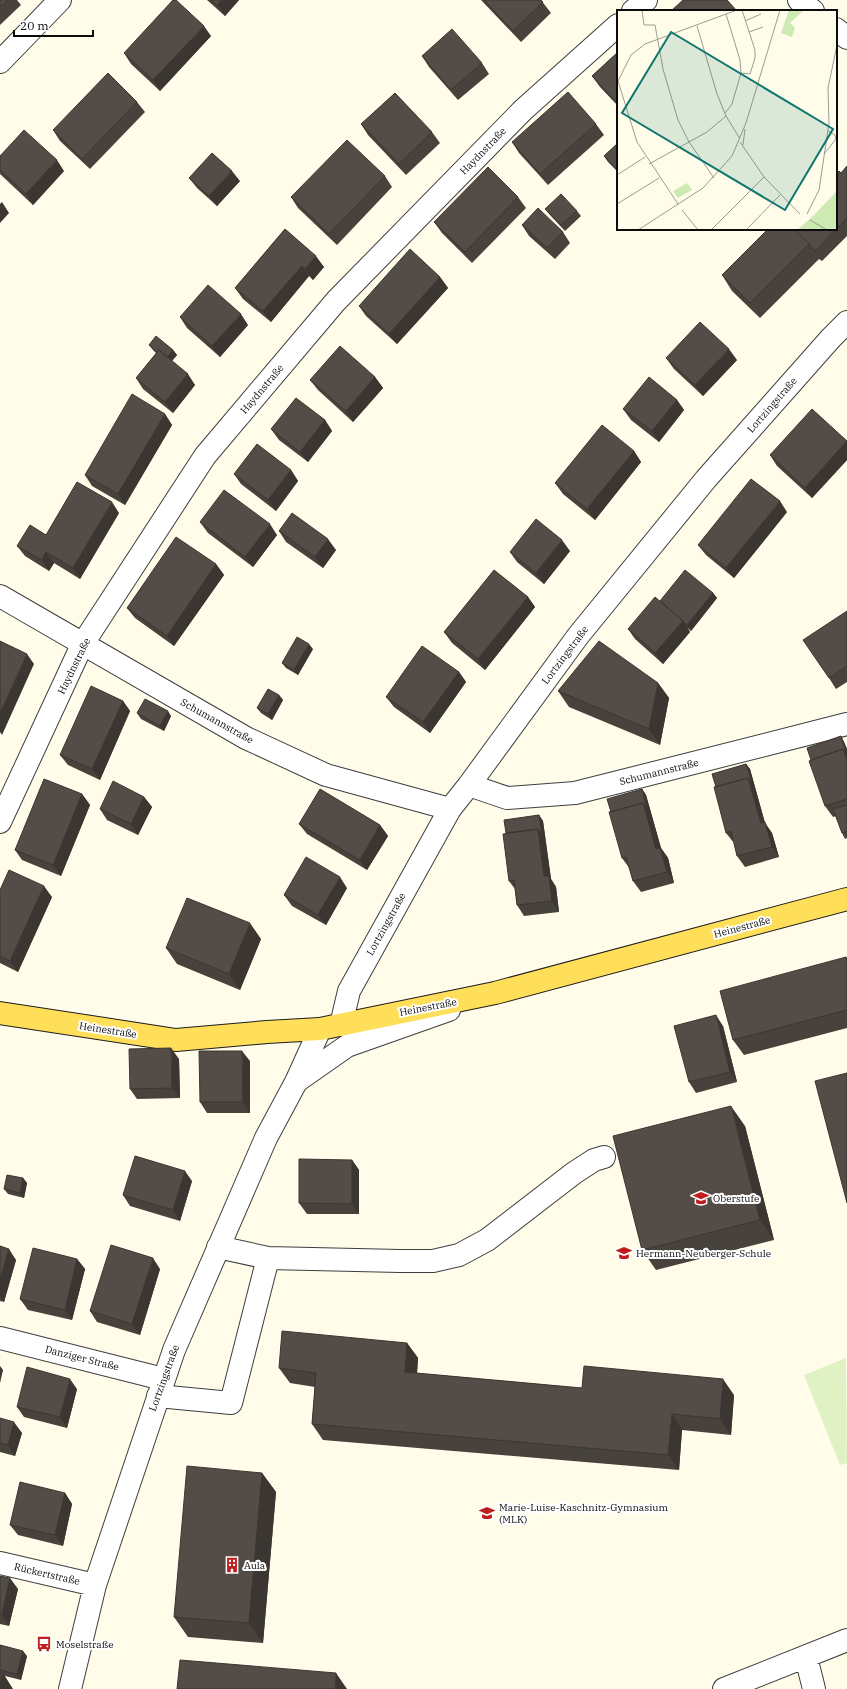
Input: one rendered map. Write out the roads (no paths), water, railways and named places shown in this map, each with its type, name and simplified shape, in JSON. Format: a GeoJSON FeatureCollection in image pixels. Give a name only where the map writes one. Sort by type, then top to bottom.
{"type":"FeatureCollection","features":[{"type":"Feature","properties":{"kind":"main road","name":"Heinestraße"},"geometry":{"type":"LineString","coordinates":[[0,1013],[176,1040],[320,1029],[495,994],[847,899]]}},
{"type":"Feature","properties":{"kind":"street"},"geometry":{"type":"LineString","coordinates":[[0,62],[60,0]]}},
{"type":"Feature","properties":{"kind":"street"},"geometry":{"type":"LineString","coordinates":[[634,10],[646,0]]}},
{"type":"Feature","properties":{"kind":"street"},"geometry":{"type":"LineString","coordinates":[[799,0],[812,10]]}},
{"type":"Feature","properties":{"kind":"street","name":"Haydnstraße"},"geometry":{"type":"LineString","coordinates":[[0,822],[82,645],[205,456],[336,301],[523,110],[617,26]]}},
{"type":"Feature","properties":{"kind":"street"},"geometry":{"type":"LineString","coordinates":[[837,30],[847,38]]}},
{"type":"Feature","properties":{"kind":"street","name":"Lortzingstraße"},"geometry":{"type":"LineString","coordinates":[[340,1025],[348,991],[450,809],[578,636],[696,491],[830,338],[847,322]]}},
{"type":"Feature","properties":{"kind":"street","name":"Schumannstraße"},"geometry":{"type":"LineString","coordinates":[[0,596],[82,645],[246,738],[326,775],[450,809]]}},
{"type":"Feature","properties":{"kind":"street","name":"Schumannstraße"},"geometry":{"type":"LineString","coordinates":[[469,785],[507,798],[575,793],[847,724]]}},
{"type":"Feature","properties":{"kind":"street","name":"Lortzingstraße"},"geometry":{"type":"LineString","coordinates":[[296,1082],[347,1046],[495,994]]}},
{"type":"Feature","properties":{"kind":"street","name":"Lortzingstraße"},"geometry":{"type":"LineString","coordinates":[[70,1689],[95,1585],[174,1350],[266,1138],[296,1082],[320,1029]]}},
{"type":"Feature","properties":{"kind":"street"},"geometry":{"type":"LineString","coordinates":[[218,1247],[268,1258],[419,1262],[448,1258],[474,1248],[487,1240],[574,1173],[594,1160],[604,1157]]}},
{"type":"Feature","properties":{"kind":"street","name":"Danziger Straße"},"geometry":{"type":"LineString","coordinates":[[0,1338],[161,1387],[231,1403],[268,1258]]}},
{"type":"Feature","properties":{"kind":"street","name":"Rückertstraße"},"geometry":{"type":"LineString","coordinates":[[0,1563],[95,1585]]}},
{"type":"Feature","properties":{"kind":"street"},"geometry":{"type":"LineString","coordinates":[[724,1689],[847,1640]]}},
{"type":"Feature","properties":{"kind":"street"},"geometry":{"type":"LineString","coordinates":[[806,1657],[814,1689]]}},
{"type":"Feature","properties":{"kind":"place","name":"Oberstufe"},"geometry":{"type":"Point","coordinates":[701,1198]}},
{"type":"Feature","properties":{"kind":"place","name":"Hermann-Neuberger-Schule"},"geometry":{"type":"Point","coordinates":[624,1253]}},
{"type":"Feature","properties":{"kind":"place","name":"Marie-Luise-Kaschnitz-Gymnasium (MLK)"},"geometry":{"type":"Point","coordinates":[487,1513]}},
{"type":"Feature","properties":{"kind":"place","name":"Aula"},"geometry":{"type":"Point","coordinates":[232,1565]}},
{"type":"Feature","properties":{"kind":"place","name":"Moselstraße"},"geometry":{"type":"Point","coordinates":[44,1644]}}]}
